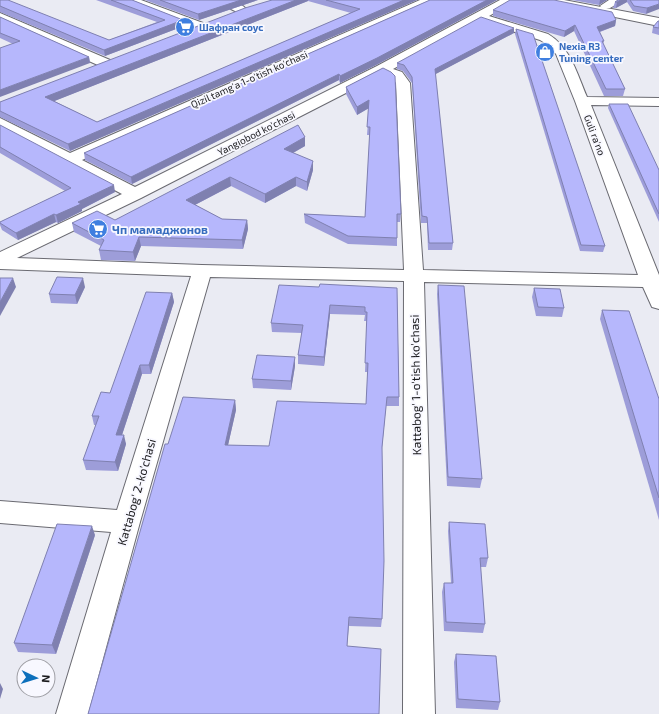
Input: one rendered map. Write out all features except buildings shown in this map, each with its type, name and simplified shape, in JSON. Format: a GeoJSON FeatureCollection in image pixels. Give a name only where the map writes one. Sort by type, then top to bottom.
{"type":"FeatureCollection","features":[{"type":"Feature","properties":{"kind":"street"},"geometry":{"type":"LineString","coordinates":[[131,0],[199,26]]}},
{"type":"Feature","properties":{"kind":"street"},"geometry":{"type":"LineString","coordinates":[[221,0],[241,10]]}},
{"type":"Feature","properties":{"kind":"street","name":"Qizil tamg'a 1-o'tish ko'chasi"},"geometry":{"type":"LineString","coordinates":[[68,160],[430,0]]}},
{"type":"Feature","properties":{"kind":"street","name":"Yangiobod ko'chasi"},"geometry":{"type":"LineString","coordinates":[[0,259],[135,194],[382,69],[509,0]]}},
{"type":"Feature","properties":{"kind":"street"},"geometry":{"type":"LineString","coordinates":[[546,0],[659,22]]}},
{"type":"Feature","properties":{"kind":"street"},"geometry":{"type":"LineString","coordinates":[[574,0],[659,16]]}},
{"type":"Feature","properties":{"kind":"street"},"geometry":{"type":"LineString","coordinates":[[606,6],[618,0]]}},
{"type":"Feature","properties":{"kind":"street"},"geometry":{"type":"LineString","coordinates":[[227,16],[256,6]]}},
{"type":"Feature","properties":{"kind":"street"},"geometry":{"type":"LineString","coordinates":[[0,17],[105,63]]}},
{"type":"Feature","properties":{"kind":"street","name":"Guli ra'no"},"geometry":{"type":"LineString","coordinates":[[480,17],[532,32],[552,42],[562,53],[655,281],[659,303]]}},
{"type":"Feature","properties":{"kind":"street"},"geometry":{"type":"LineString","coordinates":[[185,32],[213,21]]}},
{"type":"Feature","properties":{"kind":"street"},"geometry":{"type":"LineString","coordinates":[[91,69],[120,58]]}},
{"type":"Feature","properties":{"kind":"street","name":"Kattabog' 1-o'tish ko'chasi"},"geometry":{"type":"LineString","coordinates":[[382,69],[397,75],[403,83],[414,276],[419,714]]}},
{"type":"Feature","properties":{"kind":"street"},"geometry":{"type":"LineString","coordinates":[[582,101],[659,102]]}},
{"type":"Feature","properties":{"kind":"street"},"geometry":{"type":"LineString","coordinates":[[0,123],[135,194]]}},
{"type":"Feature","properties":{"kind":"street"},"geometry":{"type":"LineString","coordinates":[[0,263],[202,271],[655,281]]}},
{"type":"Feature","properties":{"kind":"street","name":"Kattabog' 2-ko'chasi"},"geometry":{"type":"LineString","coordinates":[[72,714],[127,522],[202,271]]}},
{"type":"Feature","properties":{"kind":"street"},"geometry":{"type":"LineString","coordinates":[[0,512],[127,522]]}},
{"type":"Feature","properties":{"kind":"place","name":"Шафран соус"},"geometry":{"type":"Point","coordinates":[185,27]}},
{"type":"Feature","properties":{"kind":"place","name":"Nexia R3 Tuning center"},"geometry":{"type":"Point","coordinates":[545,52]}},
{"type":"Feature","properties":{"kind":"place","name":"Чп мамаджонов"},"geometry":{"type":"Point","coordinates":[98,229]}}]}
